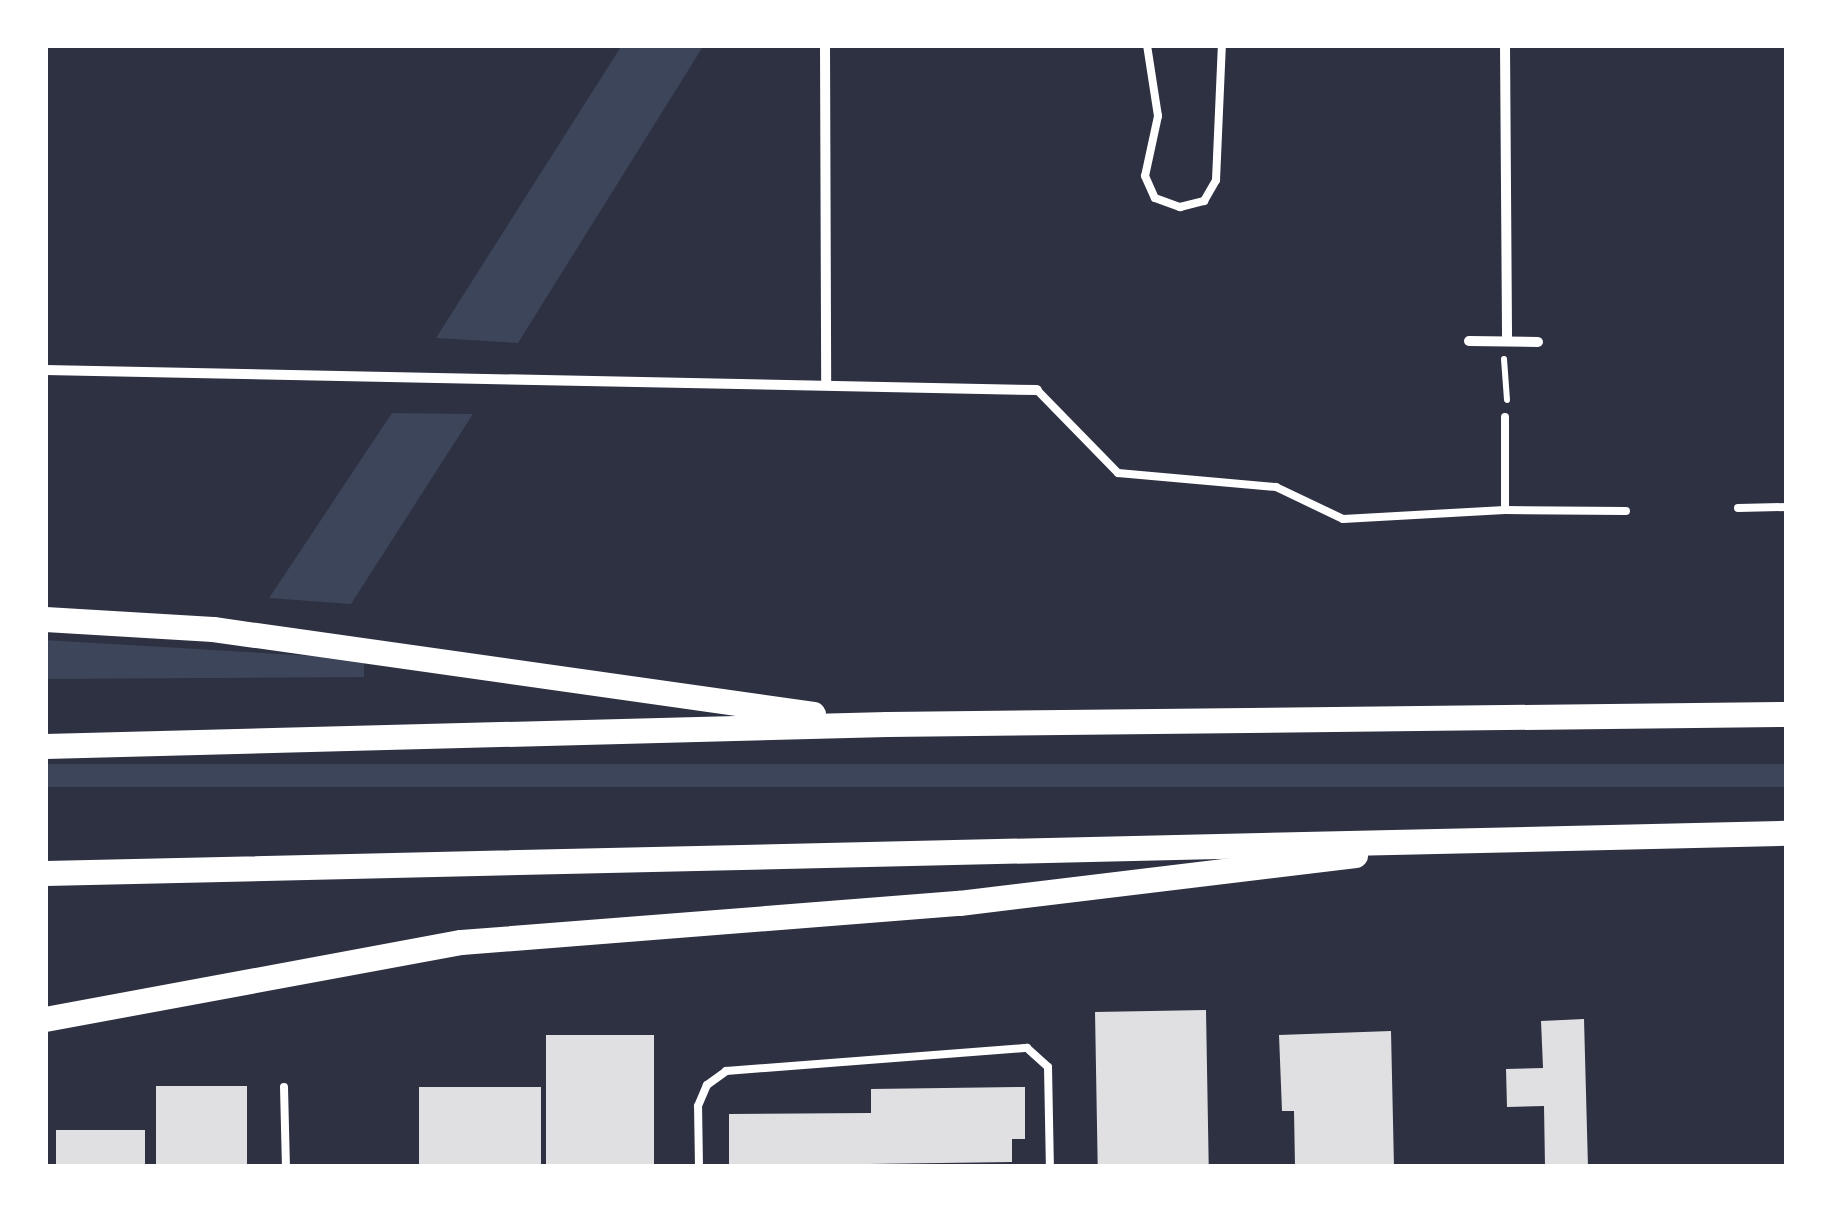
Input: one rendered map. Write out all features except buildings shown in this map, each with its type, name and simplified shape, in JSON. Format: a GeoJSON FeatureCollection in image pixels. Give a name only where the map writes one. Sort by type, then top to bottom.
{"type":"FeatureCollection","features":[{"type":"Feature","properties":{"kind":"highway"},"geometry":{"type":"LineString","coordinates":[[45,618],[213,629],[887,724]]}},
{"type":"Feature","properties":{"kind":"highway"},"geometry":{"type":"LineString","coordinates":[[45,746],[887,724],[1787,714]]}},
{"type":"Feature","properties":{"kind":"highway"},"geometry":{"type":"LineString","coordinates":[[45,873],[1787,832]]}},
{"type":"Feature","properties":{"kind":"highway"},"geometry":{"type":"LineString","coordinates":[[45,1018],[461,942],[959,902],[1484,839]]}},
{"type":"Feature","properties":{"kind":"street"},"geometry":{"type":"LineString","coordinates":[[824,45],[826,384]]}},
{"type":"Feature","properties":{"kind":"street"},"geometry":{"type":"LineString","coordinates":[[1506,45],[1507,338]]}},
{"type":"Feature","properties":{"kind":"street"},"geometry":{"type":"LineString","coordinates":[[1469,341],[1507,338],[1538,342]]}},
{"type":"Feature","properties":{"kind":"street"},"geometry":{"type":"LineString","coordinates":[[45,370],[1037,390]]}},
{"type":"Feature","properties":{"kind":"lane"},"geometry":{"type":"LineString","coordinates":[[1147,45],[1158,116],[1144,176],[1156,198],[1180,207],[1204,201],[1216,180],[1214,103],[1222,45]]}},
{"type":"Feature","properties":{"kind":"lane"},"geometry":{"type":"LineString","coordinates":[[1037,390],[1118,473],[1276,487],[1342,519],[1504,510],[1626,511]]}},
{"type":"Feature","properties":{"kind":"lane"},"geometry":{"type":"LineString","coordinates":[[1504,510],[1505,417]]}},
{"type":"Feature","properties":{"kind":"lane"},"geometry":{"type":"LineString","coordinates":[[1738,508],[1787,507]]}},
{"type":"Feature","properties":{"kind":"lane"},"geometry":{"type":"LineString","coordinates":[[699,1167],[698,1106],[707,1084],[726,1070],[1027,1048],[1048,1067],[1050,1167]]}},
{"type":"Feature","properties":{"kind":"lane"},"geometry":{"type":"LineString","coordinates":[[284,1086],[286,1167]]}},
{"type":"Feature","properties":{"kind":"path"},"geometry":{"type":"LineString","coordinates":[[1505,417],[1507,338]]}},
{"type":"Feature","properties":{"kind":"shaded area"},"geometry":{"type":"Polygon","coordinates":[[[622,45],[704,45],[518,343],[436,338],[622,45]]]}},
{"type":"Feature","properties":{"kind":"shaded area"},"geometry":{"type":"Polygon","coordinates":[[[392,413],[473,414],[351,604],[269,598],[392,413]]]}},
{"type":"Feature","properties":{"kind":"shaded area"},"geometry":{"type":"Polygon","coordinates":[[[45,640],[364,659],[364,677],[45,679],[45,640]]]}},
{"type":"Feature","properties":{"kind":"shaded area"},"geometry":{"type":"Polygon","coordinates":[[[45,764],[1787,764],[1787,787],[45,787],[45,764]]]}}]}
